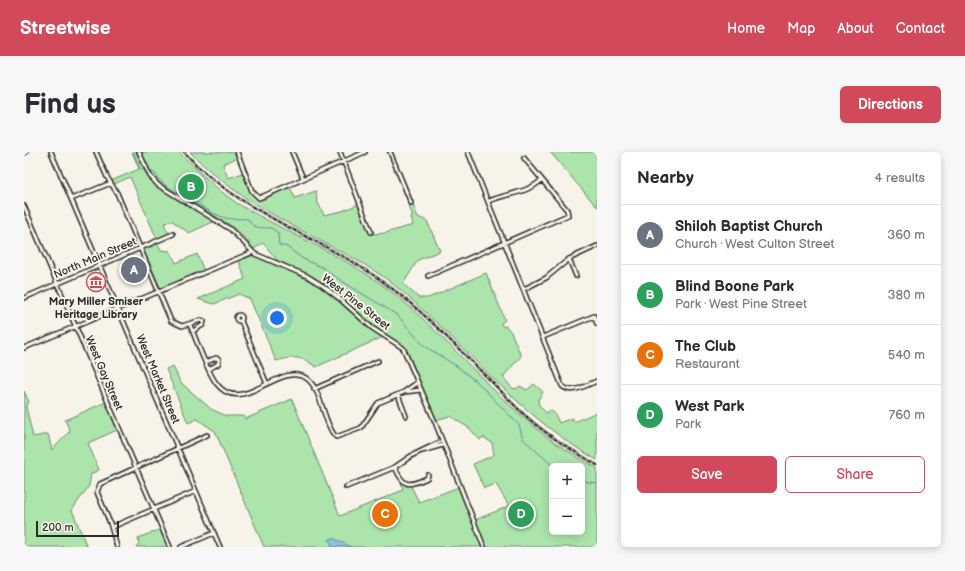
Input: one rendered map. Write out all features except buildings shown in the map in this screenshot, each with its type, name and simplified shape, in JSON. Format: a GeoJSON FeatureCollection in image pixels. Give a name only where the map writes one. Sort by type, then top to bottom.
{"type":"FeatureCollection","features":[{"type":"Feature","properties":{"kind":"street","name":"West Market Street"},"geometry":{"type":"LineString","coordinates":[[51,152],[220,547]]}},
{"type":"Feature","properties":{"kind":"street"},"geometry":{"type":"LineString","coordinates":[[96,152],[141,249],[171,321],[177,326],[190,324],[201,320],[204,321],[203,326],[193,331]]}},
{"type":"Feature","properties":{"kind":"street","name":"West Pine Street"},"geometry":{"type":"LineString","coordinates":[[139,152],[154,182],[230,228],[242,238],[253,252],[307,276],[323,286],[372,328],[403,348],[484,547]]}},
{"type":"Feature","properties":{"kind":"street"},"geometry":{"type":"LineString","coordinates":[[236,152],[254,195],[259,198],[365,152]]}},
{"type":"Feature","properties":{"kind":"street"},"geometry":{"type":"LineString","coordinates":[[292,152],[303,178]]}},
{"type":"Feature","properties":{"kind":"street"},"geometry":{"type":"LineString","coordinates":[[340,152],[372,232]]}},
{"type":"Feature","properties":{"kind":"street"},"geometry":{"type":"LineString","coordinates":[[390,152],[411,203]]}},
{"type":"Feature","properties":{"kind":"street"},"geometry":{"type":"LineString","coordinates":[[468,152],[564,387],[575,390],[597,381]]}},
{"type":"Feature","properties":{"kind":"street"},"geometry":{"type":"LineString","coordinates":[[428,276],[568,215],[569,213],[524,158]]}},
{"type":"Feature","properties":{"kind":"street"},"geometry":{"type":"LineString","coordinates":[[489,201],[509,194],[526,191],[542,180]]}},
{"type":"Feature","properties":{"kind":"street"},"geometry":{"type":"LineString","coordinates":[[71,199],[110,182]]}},
{"type":"Feature","properties":{"kind":"street","name":"West Gay Street"},"geometry":{"type":"LineString","coordinates":[[24,206],[170,547]]}},
{"type":"Feature","properties":{"kind":"street","name":"North Main Street"},"geometry":{"type":"LineString","coordinates":[[24,298],[173,234]]}},
{"type":"Feature","properties":{"kind":"street"},"geometry":{"type":"LineString","coordinates":[[524,290],[546,278],[569,259],[597,246]]}},
{"type":"Feature","properties":{"kind":"street"},"geometry":{"type":"LineString","coordinates":[[24,348],[253,252]]}},
{"type":"Feature","properties":{"kind":"street"},"geometry":{"type":"LineString","coordinates":[[569,259],[576,276]]}},
{"type":"Feature","properties":{"kind":"street"},"geometry":{"type":"LineString","coordinates":[[543,337],[594,316],[597,324]]}},
{"type":"Feature","properties":{"kind":"street"},"geometry":{"type":"LineString","coordinates":[[241,321],[267,384]]}},
{"type":"Feature","properties":{"kind":"street"},"geometry":{"type":"LineString","coordinates":[[190,324],[217,384],[227,392],[245,394],[286,376],[297,375],[306,378],[314,389],[334,435],[338,437],[361,428],[378,403],[404,392],[418,382]]}},
{"type":"Feature","properties":{"kind":"street"},"geometry":{"type":"LineString","coordinates":[[206,362],[216,358],[219,359],[218,364],[209,369]]}},
{"type":"Feature","properties":{"kind":"street"},"geometry":{"type":"LineString","coordinates":[[314,389],[378,361]]}},
{"type":"Feature","properties":{"kind":"street"},"geometry":{"type":"LineString","coordinates":[[404,392],[421,390]]}},
{"type":"Feature","properties":{"kind":"street"},"geometry":{"type":"LineString","coordinates":[[398,395],[406,416]]}},
{"type":"Feature","properties":{"kind":"street"},"geometry":{"type":"LineString","coordinates":[[117,547],[112,527],[97,492],[100,484],[208,435]]}},
{"type":"Feature","properties":{"kind":"street"},"geometry":{"type":"LineString","coordinates":[[346,487],[395,467],[411,456],[442,441]]}},
{"type":"Feature","properties":{"kind":"street"},"geometry":{"type":"LineString","coordinates":[[422,451],[443,445]]}},
{"type":"Feature","properties":{"kind":"street"},"geometry":{"type":"LineString","coordinates":[[395,467],[400,477],[406,484],[416,483],[426,478],[428,475]]}},
{"type":"Feature","properties":{"kind":"street"},"geometry":{"type":"LineString","coordinates":[[112,527],[196,491]]}},
{"type":"Feature","properties":{"kind":"street"},"geometry":{"type":"LineString","coordinates":[[181,547],[214,533]]}},
{"type":"Feature","properties":{"kind":"green space"},"geometry":{"type":"Polygon","coordinates":[[[132,152],[137,152],[153,182],[215,221],[189,233],[171,220],[164,224],[169,234],[157,239],[130,177],[114,184],[111,181],[139,169],[132,152]]]}},
{"type":"Feature","properties":{"kind":"green space"},"geometry":{"type":"Polygon","coordinates":[[[141,152],[179,152],[210,182],[245,208],[339,257],[375,279],[392,292],[429,325],[518,413],[551,440],[597,468],[597,547],[486,547],[475,520],[509,506],[496,484],[484,488],[473,464],[494,455],[492,443],[483,437],[480,440],[469,428],[450,416],[436,420],[406,348],[375,327],[324,284],[313,277],[278,261],[263,243],[254,249],[246,239],[230,225],[160,184],[153,177],[141,152]]]}},
{"type":"Feature","properties":{"kind":"green space"},"geometry":{"type":"Polygon","coordinates":[[[190,152],[235,152],[237,158],[223,164],[228,178],[243,173],[250,191],[258,199],[262,200],[290,187],[295,198],[316,191],[317,201],[324,215],[342,211],[359,204],[372,234],[385,233],[413,225],[411,217],[413,216],[409,207],[413,205],[418,217],[427,221],[440,251],[418,260],[403,284],[419,298],[428,298],[486,273],[505,320],[501,323],[503,327],[506,326],[511,332],[521,356],[503,377],[512,388],[516,389],[520,386],[527,390],[534,384],[543,392],[538,400],[539,405],[546,413],[550,410],[555,414],[559,423],[572,418],[574,422],[597,412],[597,460],[567,441],[539,420],[489,375],[416,303],[389,281],[364,264],[283,221],[235,191],[190,152]]]}},
{"type":"Feature","properties":{"kind":"green space"},"geometry":{"type":"Polygon","coordinates":[[[550,152],[597,152],[597,207],[550,152]]]}},
{"type":"Feature","properties":{"kind":"green space"},"geometry":{"type":"Polygon","coordinates":[[[158,244],[161,250],[170,251],[176,263],[197,254],[204,271],[161,289],[144,252],[145,249],[158,244]]]}},
{"type":"Feature","properties":{"kind":"green space"},"geometry":{"type":"Polygon","coordinates":[[[254,255],[318,285],[366,325],[383,337],[316,367],[298,358],[288,358],[276,361],[250,299],[239,294],[214,304],[198,299],[245,279],[239,261],[254,255]]]}},
{"type":"Feature","properties":{"kind":"green space"},"geometry":{"type":"Polygon","coordinates":[[[173,366],[180,382],[211,409],[226,416],[243,416],[245,419],[292,399],[340,516],[403,490],[401,482],[411,486],[419,502],[459,487],[482,547],[264,547],[215,431],[197,419],[188,423],[166,369],[173,366]]]}},
{"type":"Feature","properties":{"kind":"green space"},"geometry":{"type":"Polygon","coordinates":[[[24,391],[29,402],[26,407],[33,437],[48,434],[52,450],[70,431],[65,420],[106,402],[117,430],[88,443],[99,470],[91,474],[89,486],[72,510],[87,547],[24,547],[24,391]]]}},
{"type":"Feature","properties":{"kind":"green space"},"geometry":{"type":"Polygon","coordinates":[[[161,529],[168,547],[136,547],[139,543],[138,538],[161,529]]]}},
{"type":"Feature","properties":{"kind":"water"},"geometry":{"type":"Polygon","coordinates":[[[333,538],[351,547],[333,547],[329,540],[333,538]]]}},
{"type":"Feature","properties":{"kind":"waterway"},"geometry":{"type":"LineString","coordinates":[[133,152],[141,170],[144,170]]}},
{"type":"Feature","properties":{"kind":"waterway"},"geometry":{"type":"LineString","coordinates":[[151,172],[155,173],[158,178],[170,188],[207,210],[229,219],[248,219],[250,223],[260,228],[271,228],[278,233],[279,245],[287,247],[303,259],[324,268],[332,275],[397,315],[423,345],[458,367],[479,384],[519,425],[523,439],[550,463]]}},
{"type":"Feature","properties":{"kind":"waterway"},"geometry":{"type":"LineString","coordinates":[[585,481],[597,483]]}},
{"type":"Feature","properties":{"kind":"railway"},"geometry":{"type":"LineString","coordinates":[[184,152],[206,174],[230,192],[281,223],[361,267],[386,284],[414,306],[441,331],[518,409],[535,424],[560,442],[597,465]]}},
{"type":"Feature","properties":{"kind":"place","name":"Blind Boone Park"},"geometry":{"type":"Point","coordinates":[191,187]}},
{"type":"Feature","properties":{"kind":"place","name":"Shiloh Baptist Church"},"geometry":{"type":"Point","coordinates":[134,270]}},
{"type":"Feature","properties":{"kind":"place","name":"Mary Miller Smiser Heritage Library"},"geometry":{"type":"Point","coordinates":[96,282]}},
{"type":"Feature","properties":{"kind":"place","name":"The Club"},"geometry":{"type":"Point","coordinates":[385,514]}},
{"type":"Feature","properties":{"kind":"place","name":"West Park"},"geometry":{"type":"Point","coordinates":[521,514]}}]}
